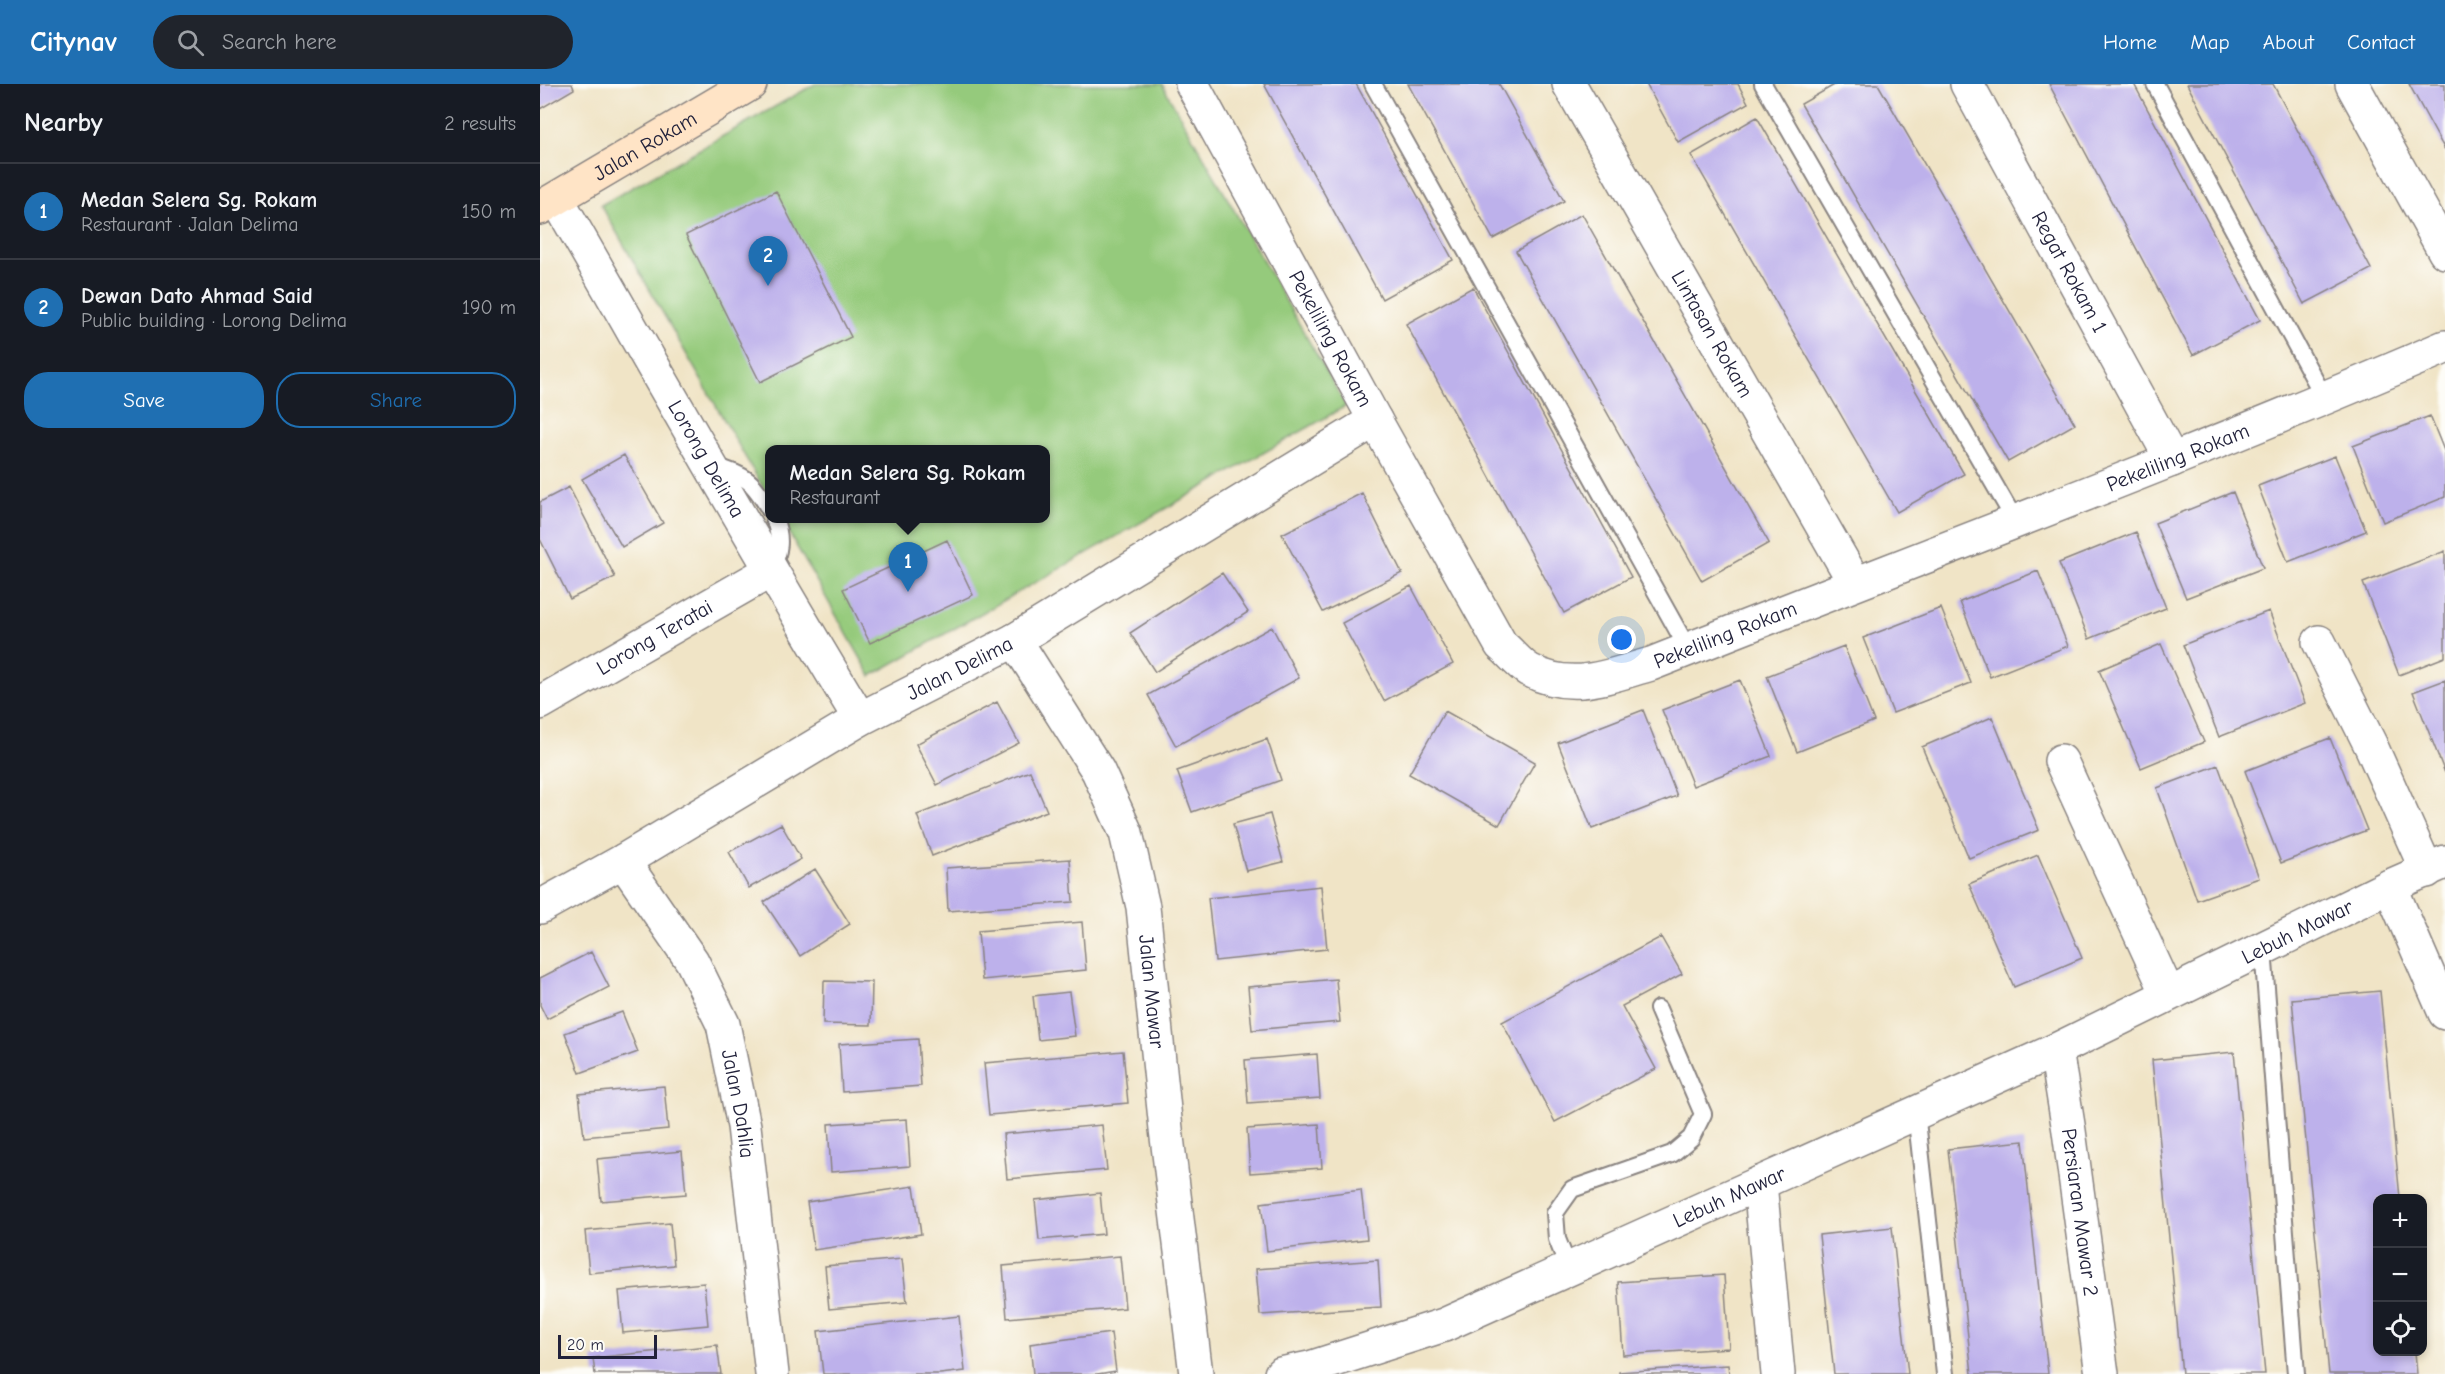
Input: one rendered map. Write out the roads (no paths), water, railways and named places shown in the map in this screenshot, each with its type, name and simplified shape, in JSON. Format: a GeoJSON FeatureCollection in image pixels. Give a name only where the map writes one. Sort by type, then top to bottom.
{"type":"FeatureCollection","features":[{"type":"Feature","properties":{"kind":"main road","name":"Jalan Rokam"},"geometry":{"type":"LineString","coordinates":[[548,204],[750,84]]}},
{"type":"Feature","properties":{"kind":"street","name":"Pekeliling Rokam"},"geometry":{"type":"LineString","coordinates":[[1192,84],[1375,420],[1501,645],[1528,669],[1563,683],[1598,679],[1651,664],[1688,650],[2325,399],[2445,347]]}},
{"type":"Feature","properties":{"kind":"street","name":"Lintasan Rokam"},"geometry":{"type":"LineString","coordinates":[[1569,84],[1855,583]]}},
{"type":"Feature","properties":{"kind":"street","name":"Regat Rokam 1"},"geometry":{"type":"LineString","coordinates":[[1967,84],[2172,460]]}},
{"type":"Feature","properties":{"kind":"street"},"geometry":{"type":"LineString","coordinates":[[2352,84],[2445,252]]}},
{"type":"Feature","properties":{"kind":"street","name":"Lorong Delima"},"geometry":{"type":"LineString","coordinates":[[548,204],[712,466],[770,571],[860,718]]}},
{"type":"Feature","properties":{"kind":"street","name":"Jalan Delima"},"geometry":{"type":"LineString","coordinates":[[540,907],[623,861],[860,718],[1015,640],[1375,420]]}},
{"type":"Feature","properties":{"kind":"street","name":"Lorong Teratai"},"geometry":{"type":"LineString","coordinates":[[540,703],[770,571]]}},
{"type":"Feature","properties":{"kind":"street","name":"Jalan Mawar"},"geometry":{"type":"LineString","coordinates":[[1015,640],[1098,771],[1126,833],[1143,907],[1166,1129],[1196,1374]]}},
{"type":"Feature","properties":{"kind":"street","name":"Lebuh Mawar"},"geometry":{"type":"LineString","coordinates":[[1281,1374],[1310,1368],[1443,1325],[2056,1050],[2390,886],[2436,867],[2371,746],[2319,642]]}},
{"type":"Feature","properties":{"kind":"street"},"geometry":{"type":"LineString","coordinates":[[2061,761],[2168,994]]}},
{"type":"Feature","properties":{"kind":"street","name":"Jalan Dahlia"},"geometry":{"type":"LineString","coordinates":[[623,861],[692,961],[723,1024],[744,1126],[772,1374]]}},
{"type":"Feature","properties":{"kind":"street"},"geometry":{"type":"LineString","coordinates":[[2390,886],[2445,1013]]}},
{"type":"Feature","properties":{"kind":"street","name":"Persiaran Mawar 2"},"geometry":{"type":"LineString","coordinates":[[2056,1050],[2102,1374]]}},
{"type":"Feature","properties":{"kind":"street"},"geometry":{"type":"LineString","coordinates":[[1760,1183],[1778,1374]]}},
{"type":"Feature","properties":{"kind":"lane"},"geometry":{"type":"LineString","coordinates":[[1373,84],[1688,650]]}},
{"type":"Feature","properties":{"kind":"lane"},"geometry":{"type":"LineString","coordinates":[[1763,84],[2016,522]]}},
{"type":"Feature","properties":{"kind":"lane"},"geometry":{"type":"LineString","coordinates":[[2155,84],[2325,399]]}},
{"type":"Feature","properties":{"kind":"lane"},"geometry":{"type":"LineString","coordinates":[[712,466],[736,473],[756,486],[765,501]]}},
{"type":"Feature","properties":{"kind":"lane"},"geometry":{"type":"LineString","coordinates":[[770,571],[778,556],[780,532],[776,523]]}},
{"type":"Feature","properties":{"kind":"lane"},"geometry":{"type":"LineString","coordinates":[[2263,949],[2296,1374]]}},
{"type":"Feature","properties":{"kind":"lane"},"geometry":{"type":"LineString","coordinates":[[1569,1269],[1557,1239],[1555,1213],[1572,1189],[1672,1154],[1691,1138],[1703,1114],[1658,1009]]}},
{"type":"Feature","properties":{"kind":"lane"},"geometry":{"type":"LineString","coordinates":[[1916,1112],[1945,1374]]}},
{"type":"Feature","properties":{"kind":"place","name":"Dewan Dato Ahmad Said"},"geometry":{"type":"Point","coordinates":[768,286]}},
{"type":"Feature","properties":{"kind":"place","name":"Medan Selera Sg. Rokam"},"geometry":{"type":"Point","coordinates":[908,592]}}]}
